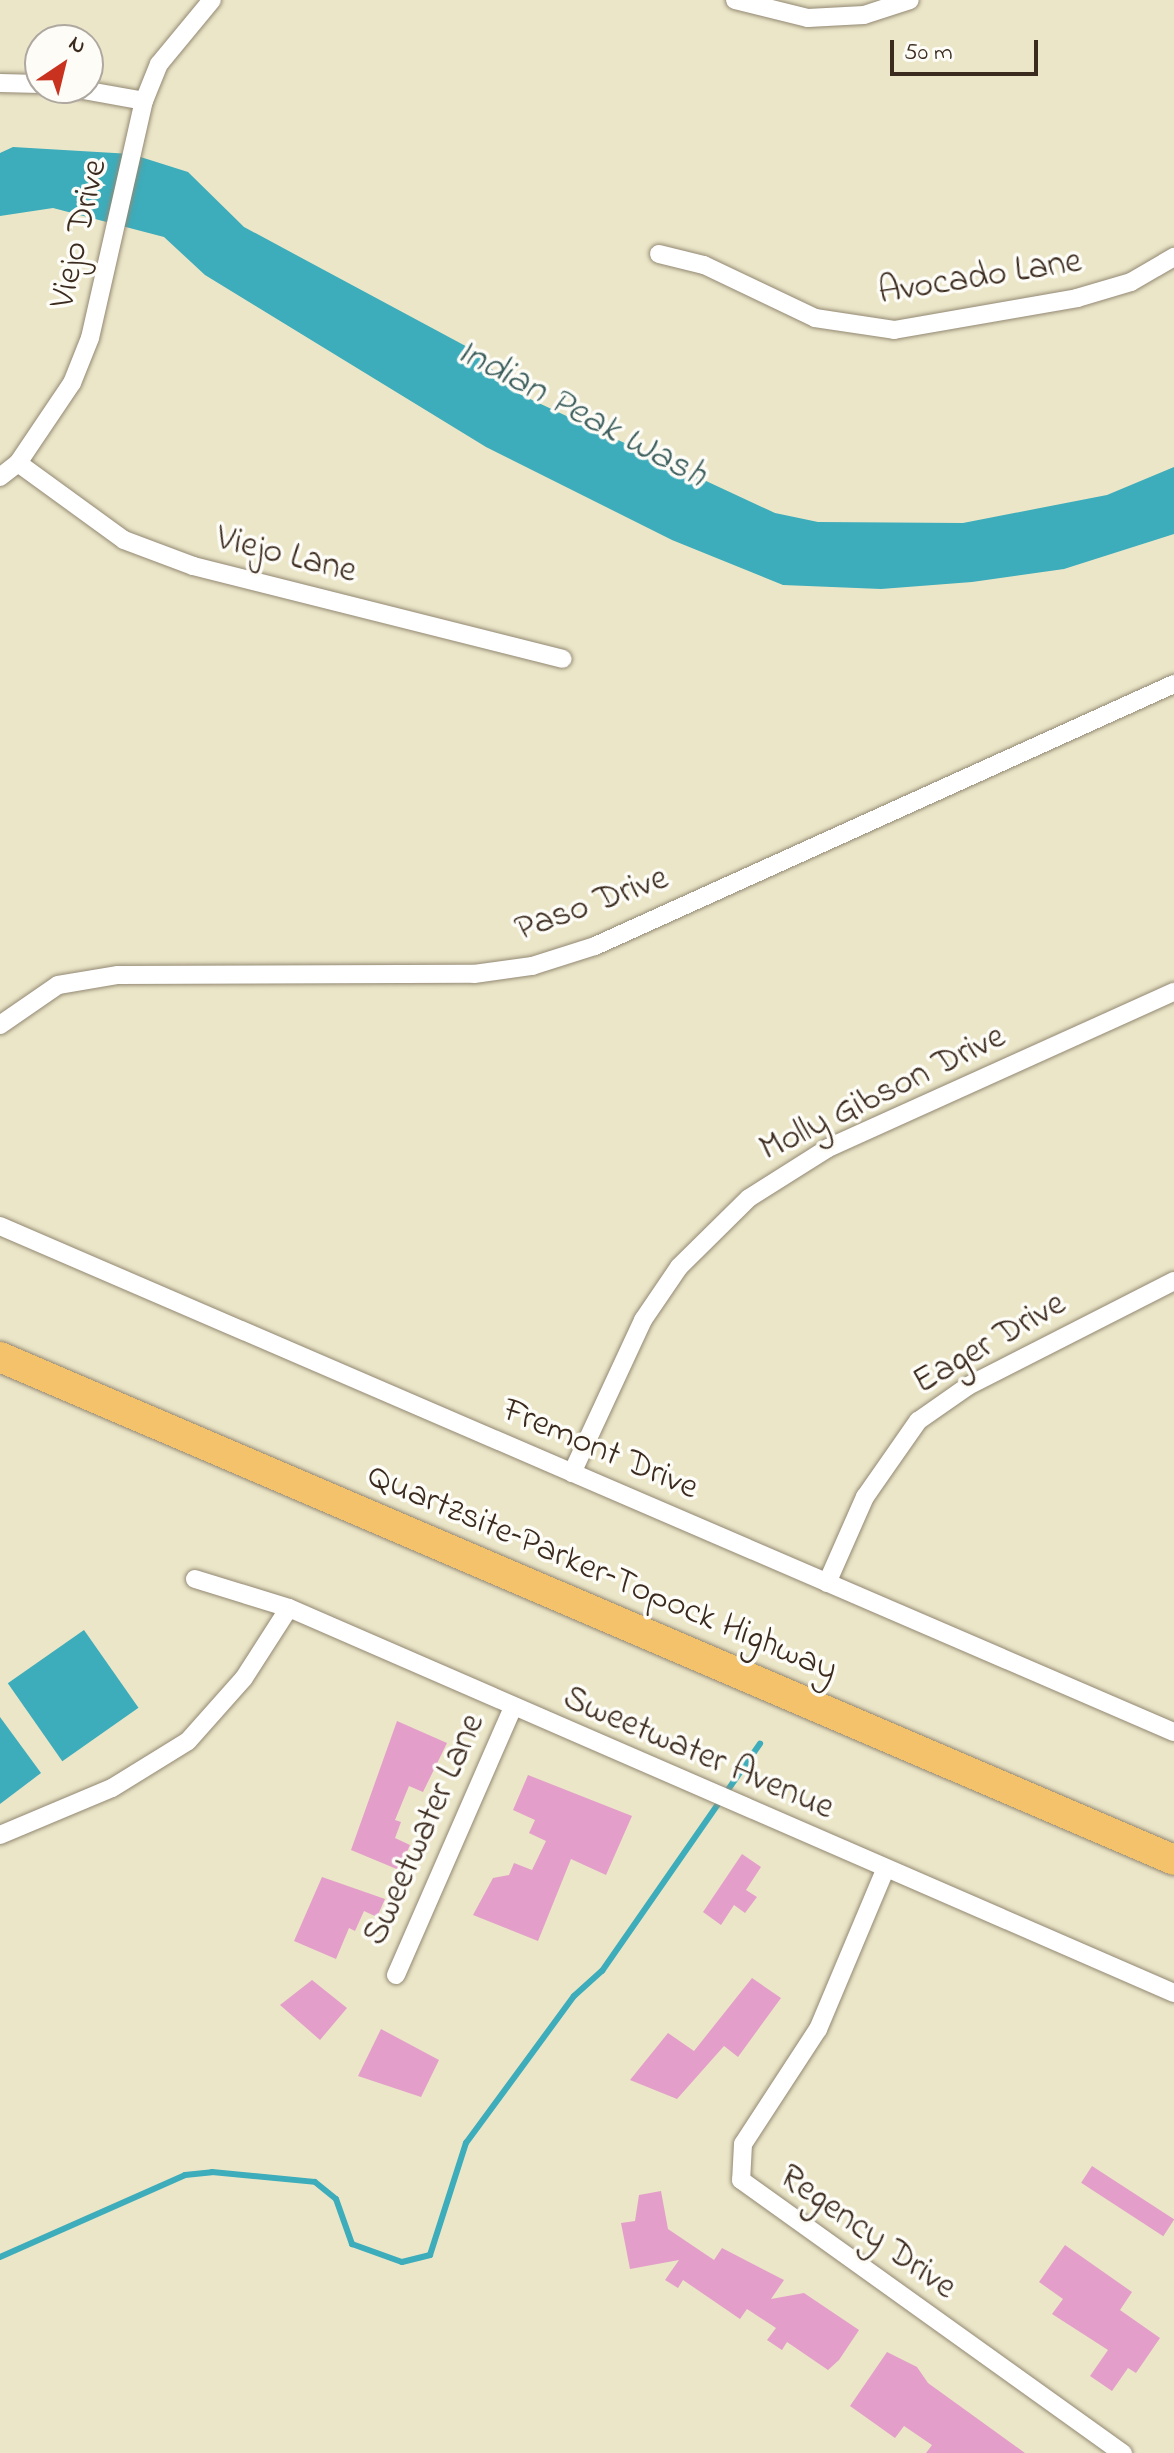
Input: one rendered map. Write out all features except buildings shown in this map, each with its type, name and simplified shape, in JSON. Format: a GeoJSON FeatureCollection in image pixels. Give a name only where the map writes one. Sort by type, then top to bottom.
{"type":"FeatureCollection","features":[{"type":"Feature","properties":{"kind":"highway","name":"Quartzsite–Parker–Topock Highway"},"geometry":{"type":"LineString","coordinates":[[0,1357],[1174,1860]]}},
{"type":"Feature","properties":{"kind":"street","name":"Viejo Drive"},"geometry":{"type":"LineString","coordinates":[[0,477],[18,463],[72,383],[90,338],[144,101],[159,64],[212,0]]}},
{"type":"Feature","properties":{"kind":"street"},"geometry":{"type":"LineString","coordinates":[[735,0],[808,18],[864,15],[910,0]]}},
{"type":"Feature","properties":{"kind":"street"},"geometry":{"type":"LineString","coordinates":[[0,83],[24,84]]}},
{"type":"Feature","properties":{"kind":"street"},"geometry":{"type":"LineString","coordinates":[[104,94],[144,101]]}},
{"type":"Feature","properties":{"kind":"street","name":"Avocado Lane"},"geometry":{"type":"LineString","coordinates":[[659,254],[704,265],[815,318],[894,330],[1077,298],[1131,282],[1174,257]]}},
{"type":"Feature","properties":{"kind":"street","name":"Viejo Lane"},"geometry":{"type":"LineString","coordinates":[[18,463],[124,540],[193,566],[562,659]]}},
{"type":"Feature","properties":{"kind":"street","name":"Paso Drive"},"geometry":{"type":"LineString","coordinates":[[0,1025],[58,985],[118,975],[474,974],[532,966],[610,940],[1174,684]]}},
{"type":"Feature","properties":{"kind":"street","name":"Molly Gibson Drive"},"geometry":{"type":"LineString","coordinates":[[572,1473],[643,1320],[679,1267],[749,1198],[828,1148],[1174,992]]}},
{"type":"Feature","properties":{"kind":"street","name":"Fremont Drive"},"geometry":{"type":"LineString","coordinates":[[0,1226],[1174,1732]]}},
{"type":"Feature","properties":{"kind":"street","name":"Eager Drive"},"geometry":{"type":"LineString","coordinates":[[827,1583],[865,1497],[918,1421],[968,1386],[1174,1281]]}},
{"type":"Feature","properties":{"kind":"street","name":"Sweetwater Avenue"},"geometry":{"type":"LineString","coordinates":[[195,1579],[289,1608],[512,1709],[1174,1993]]}},
{"type":"Feature","properties":{"kind":"street"},"geometry":{"type":"LineString","coordinates":[[0,1835],[112,1788],[188,1741],[244,1678],[289,1608]]}},
{"type":"Feature","properties":{"kind":"street","name":"Sweetwater Lane"},"geometry":{"type":"LineString","coordinates":[[396,1975],[512,1709]]}},
{"type":"Feature","properties":{"kind":"street","name":"Regency Drive"},"geometry":{"type":"LineString","coordinates":[[885,1870],[818,2029],[743,2144],[741,2180],[1123,2453]]}},
{"type":"Feature","properties":{"kind":"water"},"geometry":{"type":"Polygon","coordinates":[[[13,147],[131,154],[188,172],[244,227],[473,350],[515,392],[775,513],[818,522],[963,523],[1107,495],[1174,467],[1174,534],[1064,569],[972,582],[881,589],[783,585],[672,540],[486,447],[205,275],[164,237],[53,208],[0,216],[0,153],[13,147]]]}},
{"type":"Feature","properties":{"kind":"water"},"geometry":{"type":"Polygon","coordinates":[[[84,1630],[138,1708],[62,1761],[8,1683],[84,1630]]]}},
{"type":"Feature","properties":{"kind":"water"},"geometry":{"type":"Polygon","coordinates":[[[0,1717],[41,1773],[0,1804],[0,1717]]]}},
{"type":"Feature","properties":{"kind":"waterway"},"geometry":{"type":"LineString","coordinates":[[0,2257],[185,2175],[212,2172],[315,2182],[336,2199],[352,2244],[402,2262],[430,2255],[466,2143],[574,1996],[602,1971],[760,1744]]}},
{"type":"Feature","properties":{"kind":"water label","name":"Indian Peak Wash"},"geometry":{"type":"Point","coordinates":[581,415]}}]}
